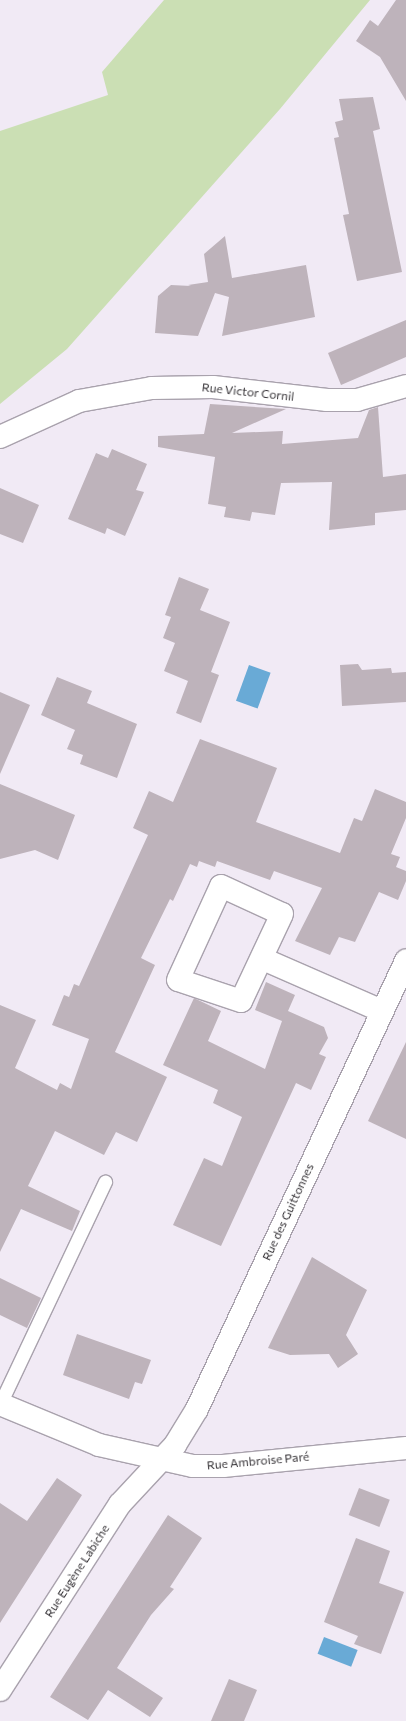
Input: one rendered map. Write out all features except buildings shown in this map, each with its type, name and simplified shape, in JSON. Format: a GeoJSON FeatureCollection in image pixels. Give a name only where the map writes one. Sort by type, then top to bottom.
{"type":"FeatureCollection","features":[{"type":"Feature","properties":{"kind":"street","name":"Rue Victor Cornil"},"geometry":{"type":"LineString","coordinates":[[0,437],[79,401],[152,388],[213,387],[327,400],[357,400],[406,386]]}},
{"type":"Feature","properties":{"kind":"street"},"geometry":{"type":"LineString","coordinates":[[221,886],[282,914],[263,959],[241,1001],[178,980],[221,886]]}},
{"type":"Feature","properties":{"kind":"street"},"geometry":{"type":"LineString","coordinates":[[263,959],[382,1011]]}},
{"type":"Feature","properties":{"kind":"street","name":"Rue des Guittonnes"},"geometry":{"type":"LineString","coordinates":[[162,1459],[175,1445],[197,1409],[406,960]]}},
{"type":"Feature","properties":{"kind":"street","name":"Rue Ambroise Paré"},"geometry":{"type":"LineString","coordinates":[[0,1404],[99,1445],[193,1466],[223,1466],[406,1448]]}},
{"type":"Feature","properties":{"kind":"street","name":"Rue Eugène Labiche"},"geometry":{"type":"LineString","coordinates":[[0,1690],[120,1504],[162,1459]]}},
{"type":"Feature","properties":{"kind":"lane","name":"Rue Ambroise Paré"},"geometry":{"type":"LineString","coordinates":[[0,1404],[105,1182]]}},
{"type":"Feature","properties":{"kind":"green space"},"geometry":{"type":"Polygon","coordinates":[[[164,0],[370,0],[280,109],[67,349],[0,404],[0,131],[108,95],[102,72],[164,0]]]}},
{"type":"Feature","properties":{"kind":"water"},"geometry":{"type":"Polygon","coordinates":[[[249,665],[271,673],[258,709],[236,701],[249,665]]]}},
{"type":"Feature","properties":{"kind":"water"},"geometry":{"type":"Polygon","coordinates":[[[324,1637],[358,1650],[351,1667],[318,1654],[324,1637]]]}}]}
